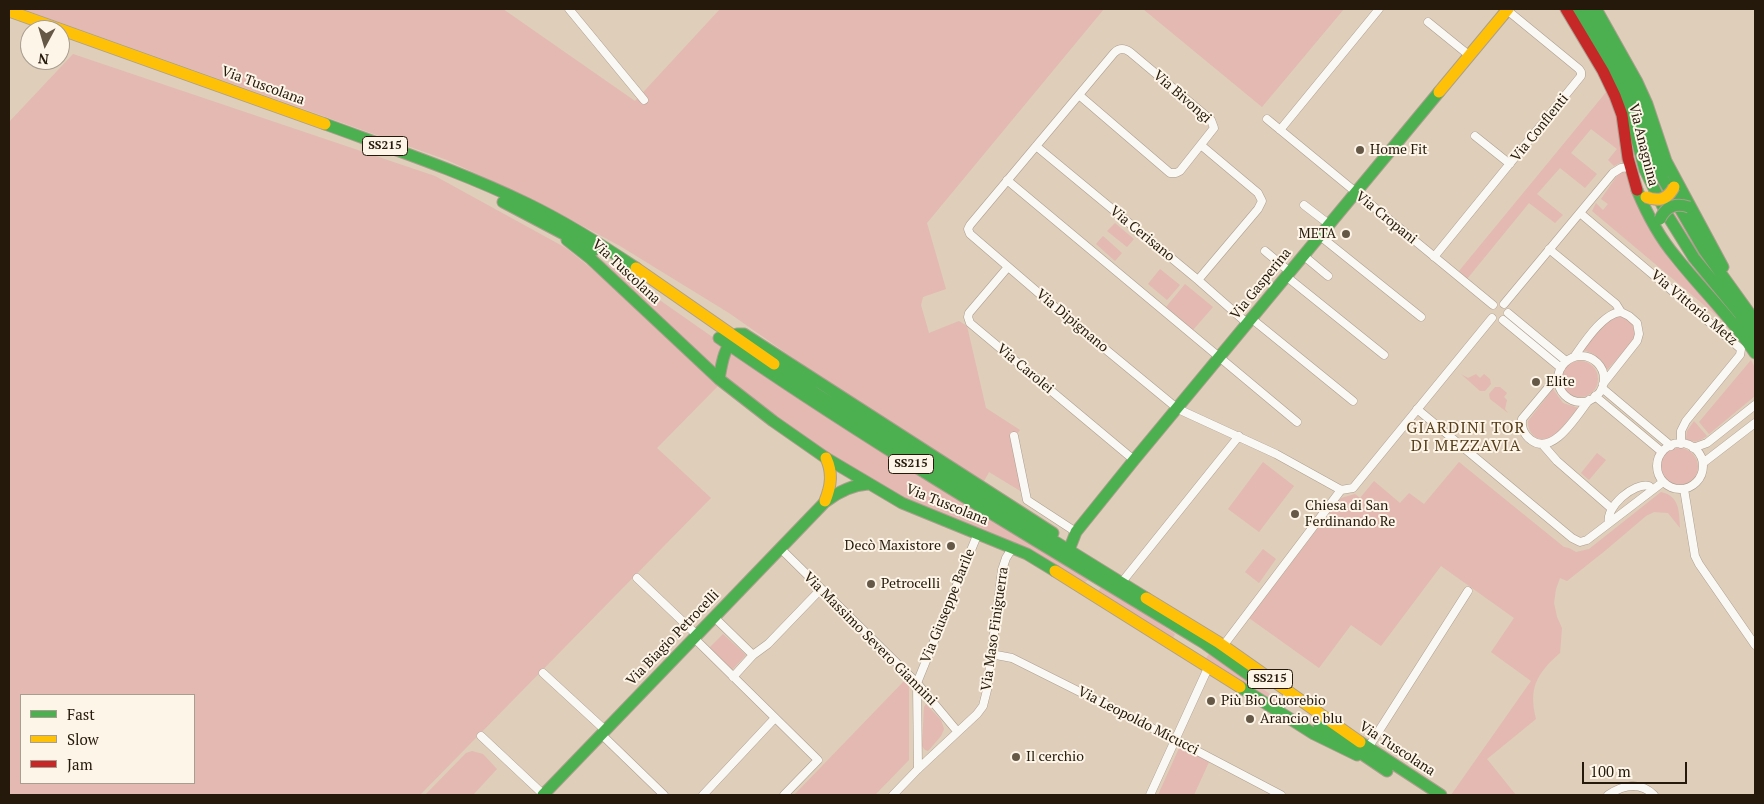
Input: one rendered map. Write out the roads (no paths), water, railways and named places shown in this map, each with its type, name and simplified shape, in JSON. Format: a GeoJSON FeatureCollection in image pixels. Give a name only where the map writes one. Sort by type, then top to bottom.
{"type":"FeatureCollection","features":[{"type":"Feature","properties":{"kind":"main road","name":"Via Anagnina"},"geometry":{"type":"LineString","coordinates":[[1566,9],[1604,75],[1618,104],[1623,122],[1630,167],[1653,224],[1677,258],[1733,320],[1755,353]]}},
{"type":"Feature","properties":{"kind":"main road","name":"Via Anagnina"},"geometry":{"type":"LineString","coordinates":[[1576,9],[1626,99],[1645,170],[1666,213],[1694,258],[1738,312],[1755,337]]}},
{"type":"Feature","properties":{"kind":"main road","name":"Via Anagnina"},"geometry":{"type":"LineString","coordinates":[[1587,9],[1635,99],[1663,179],[1704,250],[1755,320]]}},
{"type":"Feature","properties":{"kind":"main road","name":"Via Anagnina"},"geometry":{"type":"LineString","coordinates":[[1596,9],[1637,82],[1647,104],[1675,182],[1737,295]]}},
{"type":"Feature","properties":{"kind":"main road","name":"Via Gasperina"},"geometry":{"type":"LineString","coordinates":[[1068,550],[1076,532],[1134,460],[1508,10]]}},
{"type":"Feature","properties":{"kind":"main road","name":"Via Tuscolana"},"geometry":{"type":"LineString","coordinates":[[9,11],[425,161],[541,211],[601,245],[826,411],[1097,572],[1287,696]]}},
{"type":"Feature","properties":{"kind":"main road","name":"Via Tuscolana"},"geometry":{"type":"LineString","coordinates":[[70,43],[418,167],[493,198],[550,226],[604,257],[730,341],[1068,550],[1097,572],[1122,582],[1224,646],[1287,696],[1425,795]]}},
{"type":"Feature","properties":{"kind":"main road"},"geometry":{"type":"LineString","coordinates":[[1636,185],[1646,197],[1654,200],[1664,199],[1670,195],[1675,182]]}},
{"type":"Feature","properties":{"kind":"main road"},"geometry":{"type":"LineString","coordinates":[[1677,258],[1661,229],[1660,220],[1664,212],[1672,206],[1680,204],[1691,209]]}},
{"type":"Feature","properties":{"kind":"main road","name":"Via Tuscolana"},"geometry":{"type":"LineString","coordinates":[[550,226],[591,259],[719,379],[826,458],[912,508],[1031,556],[1298,724],[1342,748],[1368,754],[1441,795]]}},
{"type":"Feature","properties":{"kind":"main road","name":"Via Tuscolana"},"geometry":{"type":"LineString","coordinates":[[730,341],[739,333],[744,334],[1054,533]]}},
{"type":"Feature","properties":{"kind":"main road"},"geometry":{"type":"LineString","coordinates":[[719,379],[723,357],[730,341]]}},
{"type":"Feature","properties":{"kind":"main road"},"geometry":{"type":"LineString","coordinates":[[899,435],[938,470]]}},
{"type":"Feature","properties":{"kind":"main road","name":"Via Biagio Petrocelli"},"geometry":{"type":"LineString","coordinates":[[825,502],[832,483],[832,475],[826,458]]}},
{"type":"Feature","properties":{"kind":"main road","name":"Via Biagio Petrocelli"},"geometry":{"type":"LineString","coordinates":[[544,795],[825,502],[845,488],[868,484]]}},
{"type":"Feature","properties":{"kind":"main road"},"geometry":{"type":"LineString","coordinates":[[1016,518],[1054,533],[1068,536],[1076,532]]}},
{"type":"Feature","properties":{"kind":"main road"},"geometry":{"type":"LineString","coordinates":[[1080,587],[1088,586],[1097,572]]}},
{"type":"Feature","properties":{"kind":"street"},"geometry":{"type":"LineString","coordinates":[[569,9],[644,100]]}},
{"type":"Feature","properties":{"kind":"street"},"geometry":{"type":"LineString","coordinates":[[1280,130],[1379,9]]}},
{"type":"Feature","properties":{"kind":"street","name":"Via Conflenti"},"geometry":{"type":"LineString","coordinates":[[1434,257],[1582,74],[1579,69],[1508,10]]}},
{"type":"Feature","properties":{"kind":"street"},"geometry":{"type":"LineString","coordinates":[[1428,22],[1470,56]]}},
{"type":"Feature","properties":{"kind":"street","name":"Via Bivongi"},"geometry":{"type":"LineString","coordinates":[[969,231],[970,225],[1115,51],[1127,50],[1212,121],[1214,130],[1178,172],[1170,173],[1079,95]]}},
{"type":"Feature","properties":{"kind":"street","name":"Via Cropani"},"geometry":{"type":"LineString","coordinates":[[1267,119],[1492,305]]}},
{"type":"Feature","properties":{"kind":"street"},"geometry":{"type":"LineString","coordinates":[[1475,136],[1510,164]]}},
{"type":"Feature","properties":{"kind":"street","name":"Via Cerisano"},"geometry":{"type":"LineString","coordinates":[[1036,146],[1250,322],[1354,401]]}},
{"type":"Feature","properties":{"kind":"street"},"geometry":{"type":"LineString","coordinates":[[1198,280],[1258,209],[1262,201],[1258,193],[1202,146]]}},
{"type":"Feature","properties":{"kind":"street"},"geometry":{"type":"LineString","coordinates":[[1504,304],[1615,171],[1630,167]]}},
{"type":"Feature","properties":{"kind":"street"},"geometry":{"type":"LineString","coordinates":[[1007,180],[1297,422]]}},
{"type":"Feature","properties":{"kind":"street"},"geometry":{"type":"LineString","coordinates":[[1304,205],[1330,225]]}},
{"type":"Feature","properties":{"kind":"street","name":"Via Vittorio Metz"},"geometry":{"type":"LineString","coordinates":[[1580,213],[1741,349],[1740,356],[1686,421],[1681,431],[1681,444]]}},
{"type":"Feature","properties":{"kind":"street","name":"Via Dipignano"},"geometry":{"type":"LineString","coordinates":[[969,231],[972,236],[1078,327],[1178,409],[1276,454],[1341,490]]}},
{"type":"Feature","properties":{"kind":"street"},"geometry":{"type":"LineString","coordinates":[[1320,236],[1421,317]]}},
{"type":"Feature","properties":{"kind":"street"},"geometry":{"type":"LineString","coordinates":[[1550,249],[1616,304],[1621,312],[1637,323],[1639,334],[1638,341],[1557,439],[1542,445],[1532,442],[1523,428],[1522,419],[1566,361],[1574,357],[1604,319],[1613,313],[1621,312]]}},
{"type":"Feature","properties":{"kind":"street"},"geometry":{"type":"LineString","coordinates":[[1265,251],[1288,275],[1384,355]]}},
{"type":"Feature","properties":{"kind":"street"},"geometry":{"type":"LineString","coordinates":[[1304,256],[1328,276]]}},
{"type":"Feature","properties":{"kind":"street","name":"Via Carolei"},"geometry":{"type":"LineString","coordinates":[[1008,267],[969,313],[970,323],[1134,460]]}},
{"type":"Feature","properties":{"kind":"street"},"geometry":{"type":"LineString","coordinates":[[1492,318],[1490,310],[1492,305],[1504,304],[1508,313],[1566,361]]}},
{"type":"Feature","properties":{"kind":"street"},"geometry":{"type":"LineString","coordinates":[[1503,320],[1508,313]]}},
{"type":"Feature","properties":{"kind":"street"},"geometry":{"type":"LineString","coordinates":[[1492,318],[1503,320],[1559,372],[1562,391],[1567,396],[1574,400],[1592,398],[1662,452]]}},
{"type":"Feature","properties":{"kind":"street"},"geometry":{"type":"LineString","coordinates":[[1224,646],[1341,490],[1353,488],[1492,318]]}},
{"type":"Feature","properties":{"kind":"street"},"geometry":{"type":"LineString","coordinates":[[1574,357],[1588,357],[1599,364],[1604,377],[1602,386]]}},
{"type":"Feature","properties":{"kind":"street"},"geometry":{"type":"LineString","coordinates":[[1602,386],[1671,446]]}},
{"type":"Feature","properties":{"kind":"street"},"geometry":{"type":"LineString","coordinates":[[1693,448],[1707,443],[1755,405]]}},
{"type":"Feature","properties":{"kind":"street"},"geometry":{"type":"LineString","coordinates":[[1417,410],[1574,540],[1580,542],[1586,541],[1663,482]]}},
{"type":"Feature","properties":{"kind":"street"},"geometry":{"type":"LineString","coordinates":[[1702,464],[1755,423]]}},
{"type":"Feature","properties":{"kind":"street"},"geometry":{"type":"LineString","coordinates":[[1014,436],[1028,500],[1076,532]]}},
{"type":"Feature","properties":{"kind":"street"},"geometry":{"type":"LineString","coordinates":[[1122,582],[1239,436]]}},
{"type":"Feature","properties":{"kind":"street"},"geometry":{"type":"LineString","coordinates":[[1681,444],[1698,452],[1702,470],[1696,482],[1684,489],[1676,489],[1663,482],[1659,476],[1657,464],[1662,452],[1671,446],[1681,444]]}},
{"type":"Feature","properties":{"kind":"street"},"geometry":{"type":"LineString","coordinates":[[1542,445],[1557,461],[1611,508]]}},
{"type":"Feature","properties":{"kind":"street"},"geometry":{"type":"LineString","coordinates":[[1609,524],[1608,514],[1611,508],[1630,491],[1646,485],[1652,490]]}},
{"type":"Feature","properties":{"kind":"street"},"geometry":{"type":"LineString","coordinates":[[1684,489],[1695,556],[1755,645]]}},
{"type":"Feature","properties":{"kind":"street","name":"Via Giuseppe Barile"},"geometry":{"type":"LineString","coordinates":[[918,769],[917,683],[978,534]]}},
{"type":"Feature","properties":{"kind":"street","name":"Via Maso Finiguerra"},"geometry":{"type":"LineString","coordinates":[[893,795],[983,706],[992,654],[1002,570],[1012,547]]}},
{"type":"Feature","properties":{"kind":"street","name":"Via Massimo Severo Giannini"},"geometry":{"type":"LineString","coordinates":[[780,548],[917,683],[957,731]]}},
{"type":"Feature","properties":{"kind":"street"},"geometry":{"type":"LineString","coordinates":[[637,578],[733,677],[818,760],[784,795]]}},
{"type":"Feature","properties":{"kind":"street"},"geometry":{"type":"LineString","coordinates":[[733,677],[753,655],[766,647],[821,589]]}},
{"type":"Feature","properties":{"kind":"street"},"geometry":{"type":"LineString","coordinates":[[1368,754],[1468,591]]}},
{"type":"Feature","properties":{"kind":"street"},"geometry":{"type":"LineString","coordinates":[[714,617],[753,655]]}},
{"type":"Feature","properties":{"kind":"street","name":"Via Leopoldo Micucci"},"geometry":{"type":"LineString","coordinates":[[992,654],[1012,658],[1281,795]]}},
{"type":"Feature","properties":{"kind":"street"},"geometry":{"type":"LineString","coordinates":[[1150,795],[1208,668]]}},
{"type":"Feature","properties":{"kind":"street"},"geometry":{"type":"LineString","coordinates":[[543,673],[664,795]]}},
{"type":"Feature","properties":{"kind":"street"},"geometry":{"type":"LineString","coordinates":[[1269,706],[1281,705],[1287,696]]}},
{"type":"Feature","properties":{"kind":"street"},"geometry":{"type":"LineString","coordinates":[[703,795],[775,718]]}},
{"type":"Feature","properties":{"kind":"street"},"geometry":{"type":"LineString","coordinates":[[481,736],[544,795]]}},
{"type":"Feature","properties":{"kind":"street"},"geometry":{"type":"LineString","coordinates":[[1608,795],[1630,785],[1644,788],[1654,795]]}},
{"type":"Feature","properties":{"kind":"place","name":"Home Fit"},"geometry":{"type":"Point","coordinates":[1360,150]}},
{"type":"Feature","properties":{"kind":"place","name":"META"},"geometry":{"type":"Point","coordinates":[1346,234]}},
{"type":"Feature","properties":{"kind":"place","name":"Elite"},"geometry":{"type":"Point","coordinates":[1536,382]}},
{"type":"Feature","properties":{"kind":"place","name":"Chiesa di San Ferdinando Re"},"geometry":{"type":"Point","coordinates":[1295,514]}},
{"type":"Feature","properties":{"kind":"place","name":"Decò Maxistore"},"geometry":{"type":"Point","coordinates":[951,546]}},
{"type":"Feature","properties":{"kind":"place","name":"Petrocelli"},"geometry":{"type":"Point","coordinates":[871,584]}},
{"type":"Feature","properties":{"kind":"place","name":"Più Bio Cuorebio"},"geometry":{"type":"Point","coordinates":[1211,701]}},
{"type":"Feature","properties":{"kind":"place","name":"Arancio e blu"},"geometry":{"type":"Point","coordinates":[1250,719]}},
{"type":"Feature","properties":{"kind":"place","name":"Il cerchio"},"geometry":{"type":"Point","coordinates":[1016,757]}},
{"type":"Feature","properties":{"kind":"district","name":"GIARDINI TOR DI MEZZAVIA"},"geometry":{"type":"Point","coordinates":[1466,437]}}]}
